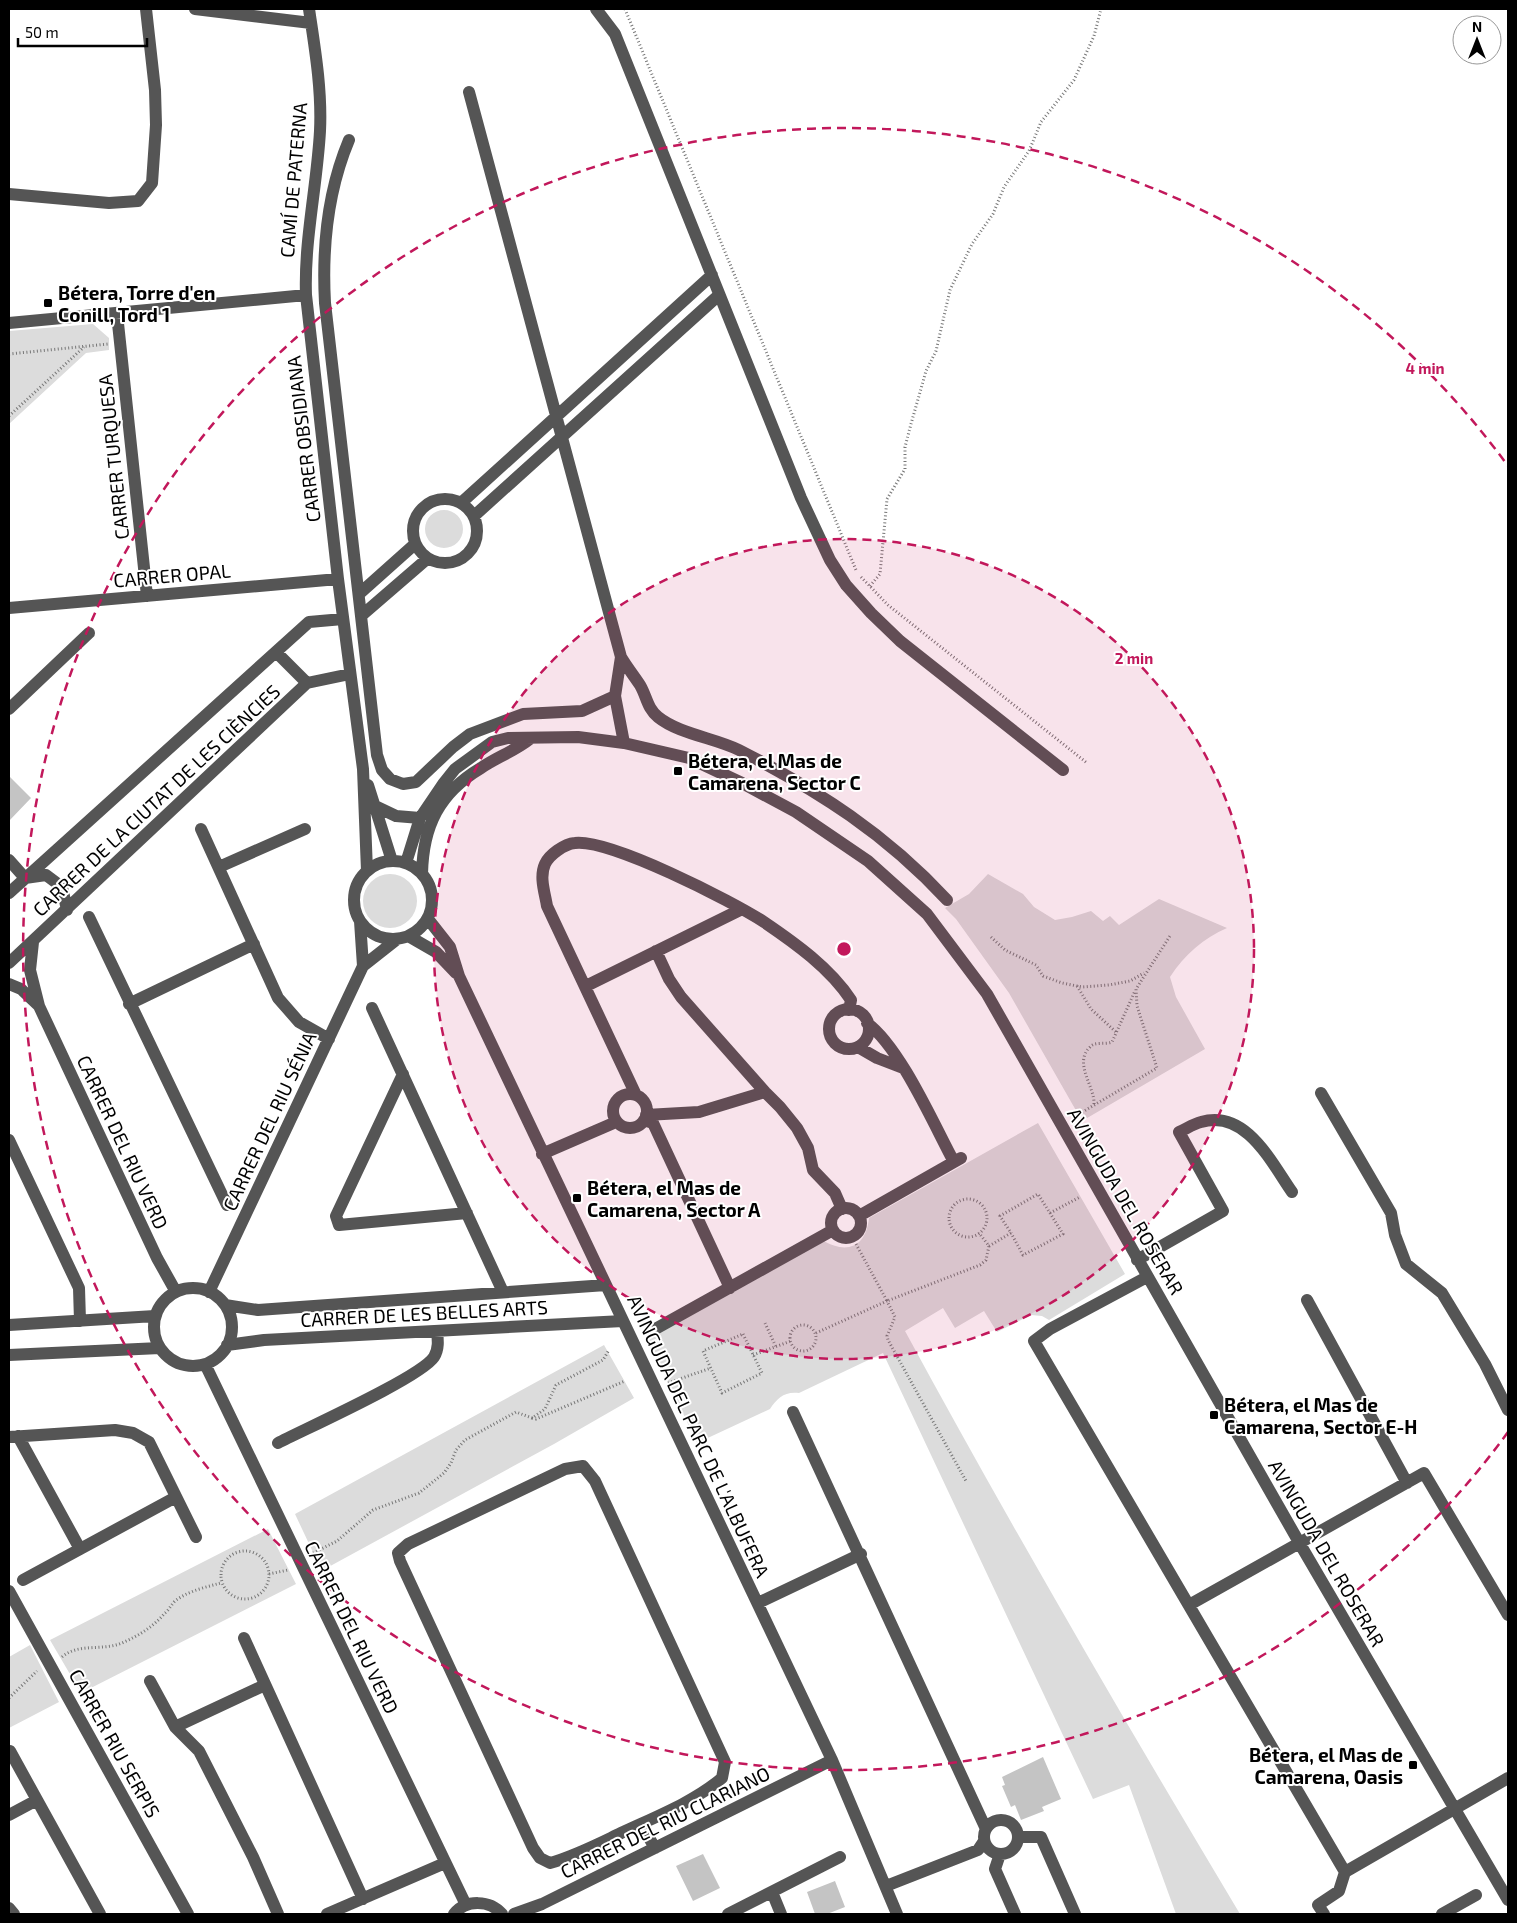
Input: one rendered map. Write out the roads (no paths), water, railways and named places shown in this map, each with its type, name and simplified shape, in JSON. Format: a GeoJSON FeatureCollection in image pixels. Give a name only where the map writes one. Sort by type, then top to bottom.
{"type":"FeatureCollection","features":[{"type":"Feature","properties":{"kind":"street"},"geometry":{"type":"LineString","coordinates":[[9,194],[109,203],[138,200],[152,183],[156,135],[155,90],[146,9]]}},
{"type":"Feature","properties":{"kind":"street"},"geometry":{"type":"LineString","coordinates":[[195,9],[311,23]]}},
{"type":"Feature","properties":{"kind":"street","name":"CAMÍ DE PATERNA"},"geometry":{"type":"LineString","coordinates":[[306,295],[304,263],[312,216],[320,129],[318,73],[309,9]]}},
{"type":"Feature","properties":{"kind":"street"},"geometry":{"type":"LineString","coordinates":[[596,9],[615,34],[801,498],[830,560],[846,585],[900,641],[1063,770]]}},
{"type":"Feature","properties":{"kind":"street"},"geometry":{"type":"LineString","coordinates":[[469,92],[621,657],[641,687],[649,709],[660,719],[738,750],[791,777],[839,807],[916,867],[947,900]]}},
{"type":"Feature","properties":{"kind":"street"},"geometry":{"type":"LineString","coordinates":[[348,140],[336,170],[323,267],[325,302],[377,755],[382,770],[390,779],[403,784],[416,782],[453,747],[470,734],[495,723],[523,714],[582,711],[615,696]]}},
{"type":"Feature","properties":{"kind":"street"},"geometry":{"type":"LineString","coordinates":[[461,503],[712,276]]}},
{"type":"Feature","properties":{"kind":"street"},"geometry":{"type":"LineString","coordinates":[[474,516],[719,294]]}},
{"type":"Feature","properties":{"kind":"street"},"geometry":{"type":"LineString","coordinates":[[9,323],[306,295]]}},
{"type":"Feature","properties":{"kind":"street","name":"CARRER OBSIDIANA"},"geometry":{"type":"LineString","coordinates":[[306,295],[338,579]]}},
{"type":"Feature","properties":{"kind":"street","name":"CARRER TURQUESA"},"geometry":{"type":"LineString","coordinates":[[117,314],[147,596]]}},
{"type":"Feature","properties":{"kind":"street"},"geometry":{"type":"LineString","coordinates":[[442,499],[461,503],[474,516],[477,526],[477,537],[467,556],[448,564],[427,559],[415,544],[413,524],[423,507],[442,499]]}},
{"type":"Feature","properties":{"kind":"street"},"geometry":{"type":"LineString","coordinates":[[359,594],[415,544]]}},
{"type":"Feature","properties":{"kind":"street"},"geometry":{"type":"LineString","coordinates":[[361,616],[427,559]]}},
{"type":"Feature","properties":{"kind":"street"},"geometry":{"type":"LineString","coordinates":[[338,579],[363,768],[367,871]]}},
{"type":"Feature","properties":{"kind":"street","name":"CARRER OPAL"},"geometry":{"type":"LineString","coordinates":[[9,608],[338,579]]}},
{"type":"Feature","properties":{"kind":"street","name":"CARRER DE LA CIUTAT DE LES CIÈNCIES"},"geometry":{"type":"LineString","coordinates":[[9,893],[309,622],[343,619]]}},
{"type":"Feature","properties":{"kind":"street"},"geometry":{"type":"LineString","coordinates":[[9,709],[88,633]]}},
{"type":"Feature","properties":{"kind":"street","name":"CARRER DE LA CIUTAT DE LES CIÈNCIES"},"geometry":{"type":"LineString","coordinates":[[276,652],[307,683]]}},
{"type":"Feature","properties":{"kind":"street"},"geometry":{"type":"LineString","coordinates":[[621,657],[615,696],[624,743]]}},
{"type":"Feature","properties":{"kind":"street","name":"CARRER DE LA CIUTAT DE LES CIÈNCIES"},"geometry":{"type":"LineString","coordinates":[[9,963],[307,683],[350,674]]}},
{"type":"Feature","properties":{"kind":"street","name":"AVINGUDA DEL ROSERAR"},"geometry":{"type":"LineString","coordinates":[[406,863],[420,818],[455,768],[492,742],[508,738],[578,737],[624,743],[689,758],[796,812],[868,861],[927,914],[987,994],[1300,1544],[1508,1900]]}},
{"type":"Feature","properties":{"kind":"street"},"geometry":{"type":"LineString","coordinates":[[422,874],[423,851],[431,820],[443,800],[459,782],[481,767],[518,749],[531,738]]}},
{"type":"Feature","properties":{"kind":"street"},"geometry":{"type":"LineString","coordinates":[[363,768],[392,861]]}},
{"type":"Feature","properties":{"kind":"street"},"geometry":{"type":"LineString","coordinates":[[375,806],[396,816],[420,818]]}},
{"type":"Feature","properties":{"kind":"street"},"geometry":{"type":"LineString","coordinates":[[202,829],[278,998],[299,1022],[329,1039]]}},
{"type":"Feature","properties":{"kind":"street"},"geometry":{"type":"LineString","coordinates":[[219,866],[305,829]]}},
{"type":"Feature","properties":{"kind":"street"},"geometry":{"type":"LineString","coordinates":[[636,1095],[623,1095],[614,1103],[613,1114],[616,1122],[630,1128],[640,1125],[645,1118],[645,1104],[636,1095],[547,906],[542,880],[544,864],[562,847],[574,843],[582,843],[616,851],[724,897],[798,948],[840,983],[851,1000],[850,1010]]}},
{"type":"Feature","properties":{"kind":"street"},"geometry":{"type":"LineString","coordinates":[[9,860],[26,878],[46,875],[62,887],[67,910]]}},
{"type":"Feature","properties":{"kind":"street"},"geometry":{"type":"LineString","coordinates":[[392,861],[406,863],[422,874],[432,892],[433,906],[428,919],[420,930],[410,937],[396,940],[382,939],[370,933],[360,921],[354,909],[354,895],[358,882],[367,871],[378,863],[392,861]]}},
{"type":"Feature","properties":{"kind":"street"},"geometry":{"type":"LineString","coordinates":[[586,986],[742,909]]}},
{"type":"Feature","properties":{"kind":"street"},"geometry":{"type":"LineString","coordinates":[[88,917],[228,1205]]}},
{"type":"Feature","properties":{"kind":"street","name":"AVINGUDA DEL PARC DE L'ALBUFERA"},"geometry":{"type":"LineString","coordinates":[[428,919],[450,947],[459,976],[542,1154],[832,1760],[898,1914]]}},
{"type":"Feature","properties":{"kind":"street","name":"CARRER DEL RIU SÉNIA"},"geometry":{"type":"LineString","coordinates":[[360,921],[363,966]]}},
{"type":"Feature","properties":{"kind":"street","name":"AVINGUDA DEL PARC DE L'ALBUFERA"},"geometry":{"type":"LineString","coordinates":[[410,937],[436,952],[459,976]]}},
{"type":"Feature","properties":{"kind":"street","name":"CARRER DEL RIU SÉNIA"},"geometry":{"type":"LineString","coordinates":[[209,1292],[363,966],[396,940]]}},
{"type":"Feature","properties":{"kind":"street","name":"CARRER DEL RIU VERD"},"geometry":{"type":"LineString","coordinates":[[32,942],[30,970],[39,1006],[157,1258],[176,1292]]}},
{"type":"Feature","properties":{"kind":"street"},"geometry":{"type":"LineString","coordinates":[[129,1004],[254,944]]}},
{"type":"Feature","properties":{"kind":"street"},"geometry":{"type":"LineString","coordinates":[[656,950],[669,979],[681,997],[797,1128],[808,1148],[813,1170],[835,1193],[842,1209]]}},
{"type":"Feature","properties":{"kind":"street","name":"CARRER DEL RIU VERD"},"geometry":{"type":"LineString","coordinates":[[9,984],[21,989],[39,1006]]}},
{"type":"Feature","properties":{"kind":"street"},"geometry":{"type":"LineString","coordinates":[[372,1008],[503,1292]]}},
{"type":"Feature","properties":{"kind":"street"},"geometry":{"type":"LineString","coordinates":[[859,1216],[957,1160],[903,1068],[878,1031],[867,1023],[860,1013],[850,1010],[835,1015],[829,1025],[829,1032],[838,1046],[843,1048],[858,1046],[866,1039],[869,1031],[867,1023]]}},
{"type":"Feature","properties":{"kind":"street"},"geometry":{"type":"LineString","coordinates":[[858,1046],[878,1058],[903,1068]]}},
{"type":"Feature","properties":{"kind":"street"},"geometry":{"type":"LineString","coordinates":[[403,1074],[336,1216],[339,1225],[467,1214]]}},
{"type":"Feature","properties":{"kind":"street"},"geometry":{"type":"LineString","coordinates":[[645,1118],[699,1112],[765,1092]]}},
{"type":"Feature","properties":{"kind":"street"},"geometry":{"type":"LineString","coordinates":[[1321,1093],[1391,1213],[1395,1235],[1406,1264],[1442,1294],[1485,1364],[1508,1410]]}},
{"type":"Feature","properties":{"kind":"street"},"geometry":{"type":"LineString","coordinates":[[645,1118],[653,1123],[730,1288]]}},
{"type":"Feature","properties":{"kind":"street"},"geometry":{"type":"LineString","coordinates":[[1138,1260],[1222,1212],[1179,1132],[1201,1122],[1222,1121],[1240,1126],[1262,1147],[1292,1192]]}},
{"type":"Feature","properties":{"kind":"street"},"geometry":{"type":"LineString","coordinates":[[542,1154],[616,1122]]}},
{"type":"Feature","properties":{"kind":"street"},"geometry":{"type":"LineString","coordinates":[[9,1140],[13,1160],[79,1288],[80,1320]]}},
{"type":"Feature","properties":{"kind":"street"},"geometry":{"type":"LineString","coordinates":[[842,1209],[852,1209],[859,1216],[860,1228],[853,1236],[842,1237],[833,1230],[832,1217],[842,1209]]}},
{"type":"Feature","properties":{"kind":"street"},"geometry":{"type":"LineString","coordinates":[[657,1328],[833,1230]]}},
{"type":"Feature","properties":{"kind":"street"},"geometry":{"type":"LineString","coordinates":[[1147,1277],[1050,1329],[1034,1341],[1345,1872]]}},
{"type":"Feature","properties":{"kind":"street","name":"CARRER DE LES BELLES ARTS"},"geometry":{"type":"LineString","coordinates":[[225,1305],[258,1310],[606,1285]]}},
{"type":"Feature","properties":{"kind":"street"},"geometry":{"type":"LineString","coordinates":[[198,1289],[209,1292],[225,1305],[231,1324],[227,1345],[222,1353],[205,1364],[192,1366],[180,1364],[168,1357],[160,1348],[155,1338],[155,1316],[163,1302],[176,1292],[198,1289]]}},
{"type":"Feature","properties":{"kind":"street"},"geometry":{"type":"LineString","coordinates":[[1307,1300],[1407,1483]]}},
{"type":"Feature","properties":{"kind":"street"},"geometry":{"type":"LineString","coordinates":[[9,1325],[155,1316]]}},
{"type":"Feature","properties":{"kind":"street","name":"CARRER DE LES BELLES ARTS"},"geometry":{"type":"LineString","coordinates":[[227,1345],[264,1340],[623,1320]]}},
{"type":"Feature","properties":{"kind":"street"},"geometry":{"type":"LineString","coordinates":[[278,1443],[413,1374],[433,1358],[438,1346],[437,1331]]}},
{"type":"Feature","properties":{"kind":"street"},"geometry":{"type":"LineString","coordinates":[[9,1356],[160,1348]]}},
{"type":"Feature","properties":{"kind":"street","name":"CARRER DEL RIU VERD"},"geometry":{"type":"LineString","coordinates":[[205,1364],[466,1905]]}},
{"type":"Feature","properties":{"kind":"street"},"geometry":{"type":"LineString","coordinates":[[794,1412],[860,1554],[985,1835],[990,1851],[1000,1854],[1014,1849],[1018,1837],[1013,1826],[1006,1821],[995,1822],[985,1835],[978,1850],[886,1886]]}},
{"type":"Feature","properties":{"kind":"street"},"geometry":{"type":"LineString","coordinates":[[80,1549],[14,1436],[115,1430],[133,1432],[148,1442],[196,1537]]}},
{"type":"Feature","properties":{"kind":"street"},"geometry":{"type":"LineString","coordinates":[[583,1466],[595,1481],[725,1762],[722,1778],[708,1790],[641,1824],[566,1858],[550,1863],[540,1858],[533,1848],[400,1561],[398,1553],[408,1544],[565,1469],[583,1466]]}},
{"type":"Feature","properties":{"kind":"street"},"geometry":{"type":"LineString","coordinates":[[1189,1605],[1424,1473],[1508,1615]]}},
{"type":"Feature","properties":{"kind":"street"},"geometry":{"type":"LineString","coordinates":[[23,1580],[176,1497]]}},
{"type":"Feature","properties":{"kind":"street"},"geometry":{"type":"LineString","coordinates":[[758,1602],[860,1554]]}},
{"type":"Feature","properties":{"kind":"street","name":"CARRER RIU SERPIS"},"geometry":{"type":"LineString","coordinates":[[9,1591],[188,1914]]}},
{"type":"Feature","properties":{"kind":"street"},"geometry":{"type":"LineString","coordinates":[[244,1638],[363,1899]]}},
{"type":"Feature","properties":{"kind":"street"},"geometry":{"type":"LineString","coordinates":[[150,1682],[175,1727],[199,1751],[253,1857],[278,1914]]}},
{"type":"Feature","properties":{"kind":"street"},"geometry":{"type":"LineString","coordinates":[[175,1727],[265,1685]]}},
{"type":"Feature","properties":{"kind":"street"},"geometry":{"type":"LineString","coordinates":[[10,1751],[100,1914]]}},
{"type":"Feature","properties":{"kind":"street","name":"CARRER DEL RIU CLARIANO"},"geometry":{"type":"LineString","coordinates":[[514,1914],[542,1904],[832,1760]]}},
{"type":"Feature","properties":{"kind":"street"},"geometry":{"type":"LineString","coordinates":[[1324,1914],[1318,1905],[1339,1891],[1345,1872],[1508,1778]]}},
{"type":"Feature","properties":{"kind":"street"},"geometry":{"type":"LineString","coordinates":[[9,1815],[37,1800]]}},
{"type":"Feature","properties":{"kind":"street"},"geometry":{"type":"LineString","coordinates":[[641,1824],[655,1848]]}},
{"type":"Feature","properties":{"kind":"street"},"geometry":{"type":"LineString","coordinates":[[1018,1837],[1041,1837],[1075,1914]]}},
{"type":"Feature","properties":{"kind":"street"},"geometry":{"type":"LineString","coordinates":[[1000,1854],[995,1869],[1015,1914]]}},
{"type":"Feature","properties":{"kind":"street"},"geometry":{"type":"LineString","coordinates":[[728,1914],[840,1857]]}},
{"type":"Feature","properties":{"kind":"street"},"geometry":{"type":"LineString","coordinates":[[328,1914],[445,1863]]}},
{"type":"Feature","properties":{"kind":"street"},"geometry":{"type":"LineString","coordinates":[[772,1892],[781,1914]]}},
{"type":"Feature","properties":{"kind":"street"},"geometry":{"type":"LineString","coordinates":[[1442,1914],[1476,1895]]}},
{"type":"Feature","properties":{"kind":"street"},"geometry":{"type":"LineString","coordinates":[[454,1914],[466,1905],[484,1903],[492,1906],[502,1914]]}},
{"type":"Feature","properties":{"kind":"street"},"geometry":{"type":"LineString","coordinates":[[9,1908],[14,1914]]}},
{"type":"Feature","properties":{"kind":"place","name":"Bétera, Torre d'en Conill, Tord 1"},"geometry":{"type":"Point","coordinates":[48,303]}},
{"type":"Feature","properties":{"kind":"place","name":"Bétera, el Mas de Camarena, Sector C"},"geometry":{"type":"Point","coordinates":[678,771]}},
{"type":"Feature","properties":{"kind":"place","name":"Bétera, el Mas de Camarena, Sector A"},"geometry":{"type":"Point","coordinates":[577,1198]}},
{"type":"Feature","properties":{"kind":"place","name":"Bétera, el Mas de Camarena, Sector E-H"},"geometry":{"type":"Point","coordinates":[1214,1415]}},
{"type":"Feature","properties":{"kind":"place","name":"Bétera, el Mas de Camarena, Oasis"},"geometry":{"type":"Point","coordinates":[1413,1765]}}]}
